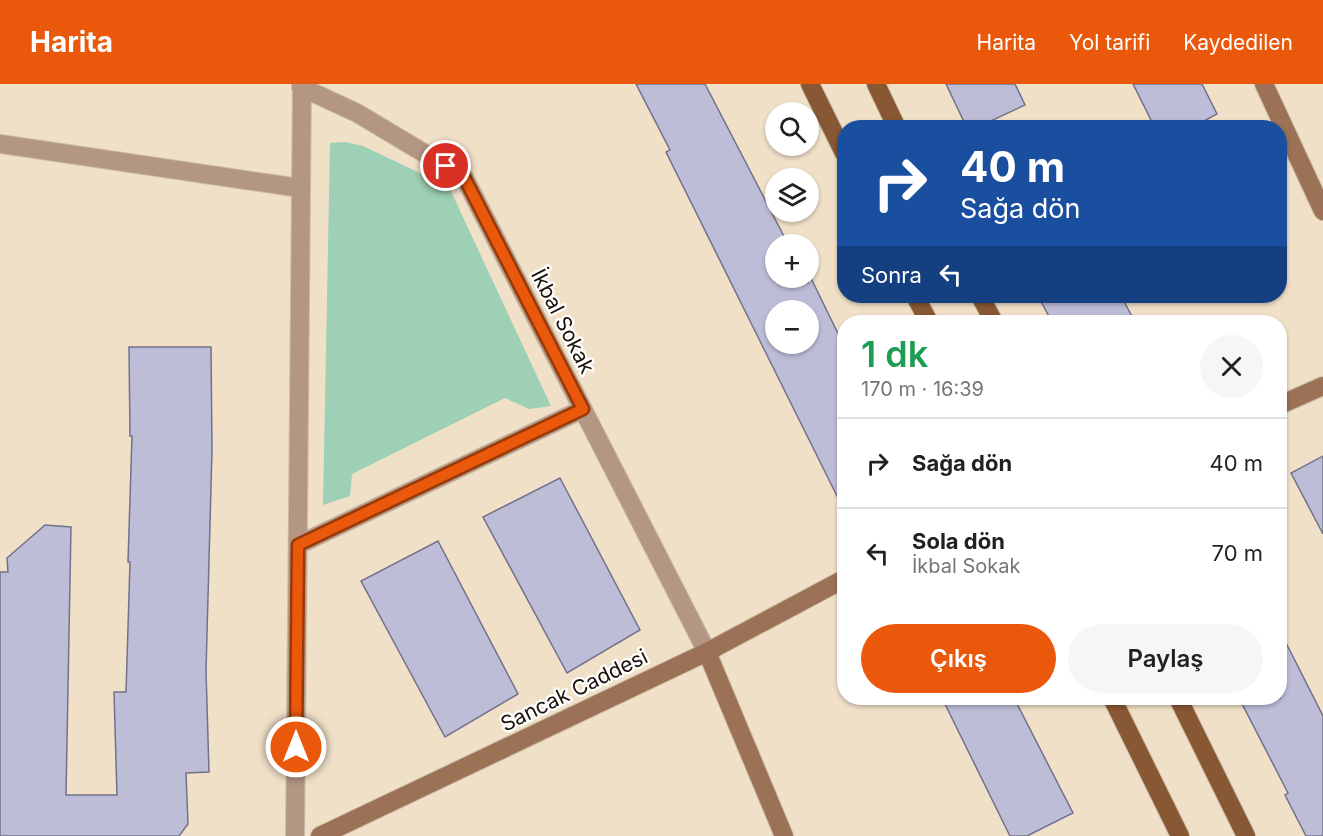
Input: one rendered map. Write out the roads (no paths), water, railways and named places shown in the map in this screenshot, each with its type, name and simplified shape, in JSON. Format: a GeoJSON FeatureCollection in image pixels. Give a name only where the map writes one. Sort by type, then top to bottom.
{"type":"FeatureCollection","features":[{"type":"Feature","properties":{"kind":"main road"},"geometry":{"type":"LineString","coordinates":[[810,84],[837,139]]}},
{"type":"Feature","properties":{"kind":"main road"},"geometry":{"type":"LineString","coordinates":[[876,84],[893,120]]}},
{"type":"Feature","properties":{"kind":"main road"},"geometry":{"type":"LineString","coordinates":[[1115,705],[1179,836]]}},
{"type":"Feature","properties":{"kind":"main road"},"geometry":{"type":"LineString","coordinates":[[1181,705],[1246,836]]}},
{"type":"Feature","properties":{"kind":"street"},"geometry":{"type":"LineString","coordinates":[[1264,84],[1281,120]]}},
{"type":"Feature","properties":{"kind":"street"},"geometry":{"type":"LineString","coordinates":[[295,836],[301,85]]}},
{"type":"Feature","properties":{"kind":"street","name":"İkbal Sokak"},"geometry":{"type":"LineString","coordinates":[[301,85],[357,113],[464,177],[707,651]]}},
{"type":"Feature","properties":{"kind":"street"},"geometry":{"type":"LineString","coordinates":[[1287,134],[1323,211]]}},
{"type":"Feature","properties":{"kind":"street"},"geometry":{"type":"LineString","coordinates":[[0,144],[300,188]]}},
{"type":"Feature","properties":{"kind":"street"},"geometry":{"type":"LineString","coordinates":[[1287,402],[1323,386]]}},
{"type":"Feature","properties":{"kind":"street"},"geometry":{"type":"LineString","coordinates":[[298,545],[583,409]]}},
{"type":"Feature","properties":{"kind":"street","name":"Sancak Caddesi"},"geometry":{"type":"LineString","coordinates":[[320,836],[707,651],[837,583]]}},
{"type":"Feature","properties":{"kind":"street"},"geometry":{"type":"LineString","coordinates":[[707,651],[784,836]]}}]}
